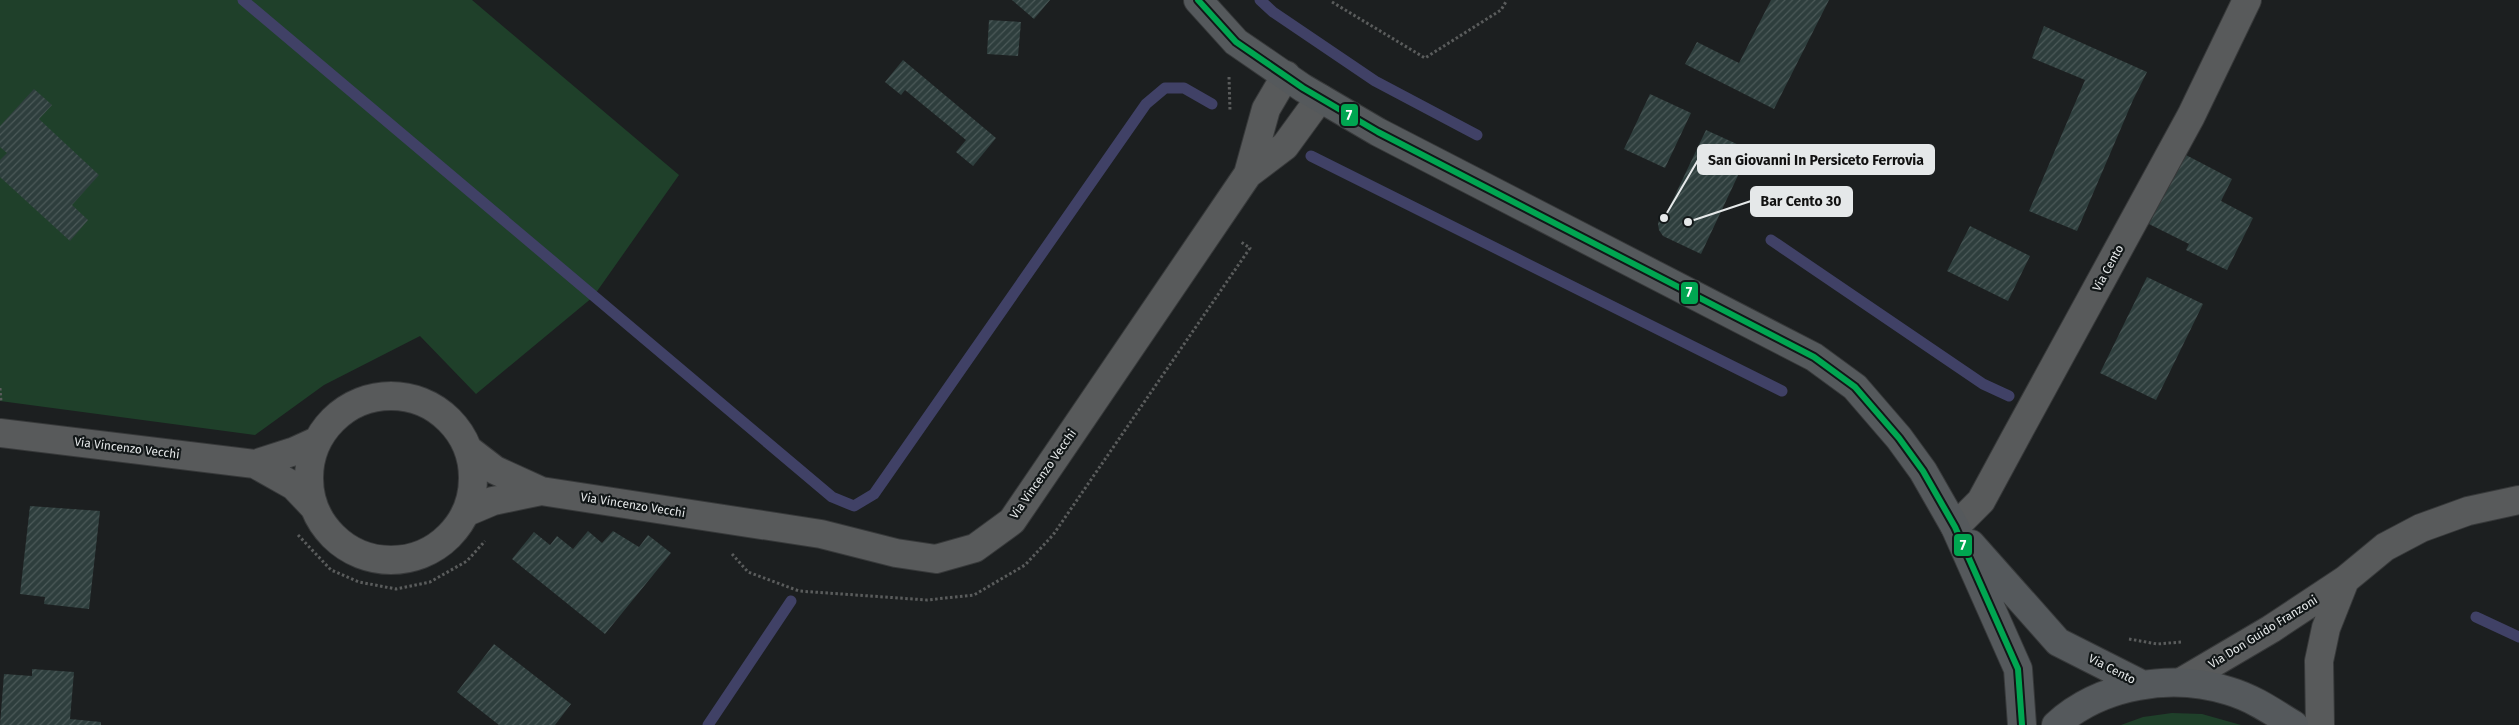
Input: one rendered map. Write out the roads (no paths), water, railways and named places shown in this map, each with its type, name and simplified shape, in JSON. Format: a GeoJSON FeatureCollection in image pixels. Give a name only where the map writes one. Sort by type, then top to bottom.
{"type":"FeatureCollection","features":[{"type":"Feature","properties":{"kind":"main road","name":"Via Cento"},"geometry":{"type":"LineString","coordinates":[[1198,0],[1236,42],[1320,98],[1378,132],[1814,357],[1856,387],[1899,438],[1923,471],[1955,526],[2018,669],[2022,725]]}},
{"type":"Feature","properties":{"kind":"main road","name":"Via Cento"},"geometry":{"type":"LineString","coordinates":[[1955,526],[2058,642],[2143,685]]}},
{"type":"Feature","properties":{"kind":"main road","name":"Via Cento"},"geometry":{"type":"LineString","coordinates":[[2056,725],[2085,705],[2114,693],[2143,685],[2181,682],[2229,691],[2263,705],[2294,725]]}},
{"type":"Feature","properties":{"kind":"street","name":"Via Cento"},"geometry":{"type":"LineString","coordinates":[[1955,526],[1981,501],[2192,116],[2247,0]]}},
{"type":"Feature","properties":{"kind":"street","name":"Via Vincenzo Vecchi"},"geometry":{"type":"LineString","coordinates":[[468,450],[495,470],[541,491],[821,534],[896,553],[936,559],[975,548],[1012,521],[1214,226],[1248,174],[1266,109],[1286,75]]}},
{"type":"Feature","properties":{"kind":"street","name":"Via Vincenzo Vecchi"},"geometry":{"type":"LineString","coordinates":[[1248,174],[1285,146],[1320,98]]}},
{"type":"Feature","properties":{"kind":"street"},"geometry":{"type":"LineString","coordinates":[[396,396],[427,404],[453,424],[468,450],[473,484],[467,512],[459,525],[437,547],[411,559],[375,560],[345,547],[328,532],[313,506],[309,472],[317,441],[337,416],[364,400],[396,396]]}},
{"type":"Feature","properties":{"kind":"street","name":"Via Vincenzo Vecchi"},"geometry":{"type":"LineString","coordinates":[[0,433],[254,464],[294,486],[313,506]]}},
{"type":"Feature","properties":{"kind":"street","name":"Via Vincenzo Vecchi"},"geometry":{"type":"LineString","coordinates":[[254,464],[295,451],[317,441]]}},
{"type":"Feature","properties":{"kind":"street","name":"Via Vincenzo Vecchi"},"geometry":{"type":"LineString","coordinates":[[467,512],[494,501],[541,491]]}},
{"type":"Feature","properties":{"kind":"street","name":"Via Don Guido Franzoni"},"geometry":{"type":"LineString","coordinates":[[2181,682],[2271,629],[2345,580],[2385,547],[2421,528],[2468,511],[2519,500]]}},
{"type":"Feature","properties":{"kind":"street","name":"Via Don Guido Franzoni"},"geometry":{"type":"LineString","coordinates":[[2320,725],[2319,661],[2326,628],[2345,580]]}},
{"type":"Feature","properties":{"kind":"waterway"},"geometry":{"type":"LineString","coordinates":[[243,0],[832,497],[854,506],[874,494],[1146,104],[1165,88],[1184,88],[1212,104]]}},
{"type":"Feature","properties":{"kind":"waterway"},"geometry":{"type":"LineString","coordinates":[[1260,0],[1273,12],[1375,81],[1477,135]]}},
{"type":"Feature","properties":{"kind":"waterway"},"geometry":{"type":"LineString","coordinates":[[1311,156],[1782,391]]}},
{"type":"Feature","properties":{"kind":"waterway"},"geometry":{"type":"LineString","coordinates":[[1771,240],[1983,384],[2009,396]]}},
{"type":"Feature","properties":{"kind":"waterway"},"geometry":{"type":"LineString","coordinates":[[708,725],[791,601]]}},
{"type":"Feature","properties":{"kind":"waterway"},"geometry":{"type":"LineString","coordinates":[[2476,617],[2519,637]]}},
{"type":"Feature","properties":{"kind":"place","name":"San Giovanni In Persiceto Ferrovia"},"geometry":{"type":"Point","coordinates":[1664,218]}},
{"type":"Feature","properties":{"kind":"place","name":"Bar Cento 30"},"geometry":{"type":"Point","coordinates":[1688,222]}}]}
